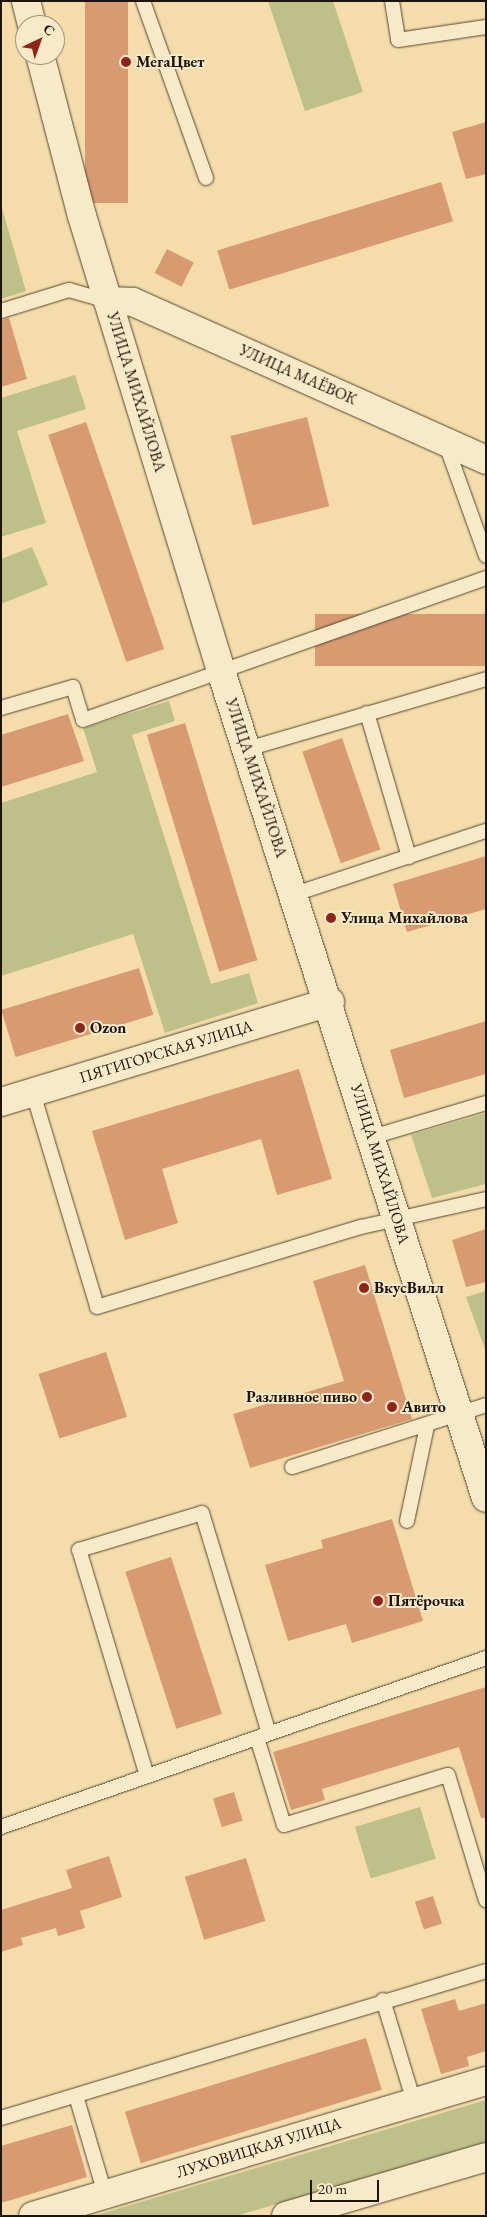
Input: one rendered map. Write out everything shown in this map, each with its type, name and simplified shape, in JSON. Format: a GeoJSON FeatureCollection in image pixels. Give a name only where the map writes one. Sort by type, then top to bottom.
{"type":"FeatureCollection","features":[{"type":"Feature","properties":{"kind":"street"},"geometry":{"type":"LineString","coordinates":[[26,1],[30,15]]}},
{"type":"Feature","properties":{"kind":"street","name":"УЛИЦА МИХАЙЛОВА"},"geometry":{"type":"LineString","coordinates":[[43,65],[108,301],[222,674],[330,1002],[396,1218],[486,1498]]}},
{"type":"Feature","properties":{"kind":"street","name":"УЛИЦА МАЁВОК"},"geometry":{"type":"LineString","coordinates":[[108,301],[133,302],[486,460]]}},
{"type":"Feature","properties":{"kind":"street","name":"ПЯТИГОРСКАЯ УЛИЦА"},"geometry":{"type":"LineString","coordinates":[[1,1102],[330,1002]]}},
{"type":"Feature","properties":{"kind":"street","name":"ЛУХОВИЦКАЯ УЛИЦА"},"geometry":{"type":"LineString","coordinates":[[33,2216],[486,2080]]}},
{"type":"Feature","properties":{"kind":"street"},"geometry":{"type":"LineString","coordinates":[[286,2216],[486,2157]]}},
{"type":"Feature","properties":{"kind":"lane"},"geometry":{"type":"LineString","coordinates":[[143,1],[206,178]]}},
{"type":"Feature","properties":{"kind":"lane"},"geometry":{"type":"LineString","coordinates":[[392,1],[398,40],[486,27]]}},
{"type":"Feature","properties":{"kind":"lane"},"geometry":{"type":"LineString","coordinates":[[1,311],[69,290],[108,301]]}},
{"type":"Feature","properties":{"kind":"lane"},"geometry":{"type":"LineString","coordinates":[[444,441],[486,556]]}},
{"type":"Feature","properties":{"kind":"lane"},"geometry":{"type":"LineString","coordinates":[[1,708],[73,688],[83,720],[193,679],[222,674],[486,578]]}},
{"type":"Feature","properties":{"kind":"lane"},"geometry":{"type":"LineString","coordinates":[[247,749],[486,678]]}},
{"type":"Feature","properties":{"kind":"lane"},"geometry":{"type":"LineString","coordinates":[[367,714],[409,857]]}},
{"type":"Feature","properties":{"kind":"lane"},"geometry":{"type":"LineString","coordinates":[[295,894],[486,831]]}},
{"type":"Feature","properties":{"kind":"lane"},"geometry":{"type":"LineString","coordinates":[[33,1093],[97,1307],[396,1218],[429,1215],[486,1199]]}},
{"type":"Feature","properties":{"kind":"lane"},"geometry":{"type":"LineString","coordinates":[[372,1137],[486,1103]]}},
{"type":"Feature","properties":{"kind":"lane"},"geometry":{"type":"LineString","coordinates":[[292,1467],[427,1426],[486,1405]]}},
{"type":"Feature","properties":{"kind":"lane"},"geometry":{"type":"LineString","coordinates":[[407,1521],[427,1426]]}},
{"type":"Feature","properties":{"kind":"lane"},"geometry":{"type":"LineString","coordinates":[[147,1776],[79,1550],[202,1512],[263,1735],[284,1825],[448,1775],[483,1883],[486,1900]]}},
{"type":"Feature","properties":{"kind":"lane"},"geometry":{"type":"LineString","coordinates":[[1,1827],[486,1658]]}},
{"type":"Feature","properties":{"kind":"lane"},"geometry":{"type":"LineString","coordinates":[[1,2118],[383,2000],[486,1971]]}},
{"type":"Feature","properties":{"kind":"lane"},"geometry":{"type":"LineString","coordinates":[[383,2000],[414,2102]]}},
{"type":"Feature","properties":{"kind":"lane"},"geometry":{"type":"LineString","coordinates":[[76,2096],[105,2194]]}},
{"type":"Feature","properties":{"kind":"green space"},"geometry":{"type":"Polygon","coordinates":[[[268,1],[333,1],[363,92],[305,111],[268,1]]]}},
{"type":"Feature","properties":{"kind":"green space"},"geometry":{"type":"Polygon","coordinates":[[[1,205],[26,291],[1,299],[1,205]]]}},
{"type":"Feature","properties":{"kind":"green space"},"geometry":{"type":"Polygon","coordinates":[[[75,375],[86,409],[17,431],[46,523],[1,537],[1,398],[75,375]]]}},
{"type":"Feature","properties":{"kind":"green space"},"geometry":{"type":"Polygon","coordinates":[[[32,547],[48,585],[1,604],[1,559],[32,547]]]}},
{"type":"Feature","properties":{"kind":"green space"},"geometry":{"type":"Polygon","coordinates":[[[169,701],[175,721],[132,735],[211,984],[249,973],[258,1003],[165,1033],[133,934],[1,976],[1,803],[97,772],[83,728],[169,701]]]}},
{"type":"Feature","properties":{"kind":"green space"},"geometry":{"type":"Polygon","coordinates":[[[486,1113],[486,1184],[432,1198],[411,1135],[486,1113]]]}},
{"type":"Feature","properties":{"kind":"green space"},"geometry":{"type":"Polygon","coordinates":[[[486,1291],[486,1352],[466,1297],[486,1291]]]}},
{"type":"Feature","properties":{"kind":"green space"},"geometry":{"type":"Polygon","coordinates":[[[420,1807],[436,1859],[371,1879],[355,1827],[420,1807]]]}},
{"type":"Feature","properties":{"kind":"green space"},"geometry":{"type":"Polygon","coordinates":[[[486,2100],[486,2142],[236,2216],[93,2216],[486,2100]]]}},
{"type":"Feature","properties":{"kind":"building"},"geometry":{"type":"Polygon","coordinates":[[[85,1],[128,1],[128,203],[85,203],[85,1]]]}},
{"type":"Feature","properties":{"kind":"building"},"geometry":{"type":"Polygon","coordinates":[[[486,122],[486,174],[466,179],[452,132],[486,122]]]}},
{"type":"Feature","properties":{"kind":"building"},"geometry":{"type":"Polygon","coordinates":[[[441,182],[453,221],[229,290],[217,250],[441,182]]]}},
{"type":"Feature","properties":{"kind":"building"},"geometry":{"type":"Polygon","coordinates":[[[167,249],[194,263],[181,287],[155,273],[167,249]]]}},
{"type":"Feature","properties":{"kind":"building"},"geometry":{"type":"Polygon","coordinates":[[[9,318],[27,379],[1,387],[1,320],[9,318]]]}},
{"type":"Feature","properties":{"kind":"building"},"geometry":{"type":"Polygon","coordinates":[[[307,417],[329,506],[253,525],[230,436],[307,417]]]}},
{"type":"Feature","properties":{"kind":"building"},"geometry":{"type":"Polygon","coordinates":[[[86,422],[164,649],[126,662],[48,435],[86,422]]]}},
{"type":"Feature","properties":{"kind":"building"},"geometry":{"type":"Polygon","coordinates":[[[315,614],[486,614],[486,666],[315,666],[315,614]]]}},
{"type":"Feature","properties":{"kind":"building"},"geometry":{"type":"Polygon","coordinates":[[[68,714],[84,761],[1,787],[1,735],[68,714]]]}},
{"type":"Feature","properties":{"kind":"building"},"geometry":{"type":"Polygon","coordinates":[[[185,723],[258,960],[219,972],[147,735],[185,723]]]}},
{"type":"Feature","properties":{"kind":"building"},"geometry":{"type":"Polygon","coordinates":[[[342,738],[380,850],[341,863],[302,752],[342,738]]]}},
{"type":"Feature","properties":{"kind":"building"},"geometry":{"type":"Polygon","coordinates":[[[486,856],[486,909],[407,932],[393,884],[486,856]]]}},
{"type":"Feature","properties":{"kind":"building"},"geometry":{"type":"Polygon","coordinates":[[[139,968],[153,1015],[16,1057],[1,1010],[139,968]]]}},
{"type":"Feature","properties":{"kind":"building"},"geometry":{"type":"Polygon","coordinates":[[[486,1021],[486,1074],[404,1098],[390,1050],[486,1021]]]}},
{"type":"Feature","properties":{"kind":"building"},"geometry":{"type":"Polygon","coordinates":[[[299,1069],[332,1179],[277,1195],[261,1139],[162,1169],[178,1223],[125,1240],[92,1131],[299,1069]]]}},
{"type":"Feature","properties":{"kind":"building"},"geometry":{"type":"Polygon","coordinates":[[[486,1229],[486,1282],[466,1287],[452,1240],[486,1229]]]}},
{"type":"Feature","properties":{"kind":"building"},"geometry":{"type":"Polygon","coordinates":[[[365,1265],[412,1419],[250,1468],[233,1414],[344,1381],[313,1281],[365,1265]]]}},
{"type":"Feature","properties":{"kind":"building"},"geometry":{"type":"Polygon","coordinates":[[[106,1352],[127,1417],[59,1439],[38,1374],[106,1352]]]}},
{"type":"Feature","properties":{"kind":"building"},"geometry":{"type":"Polygon","coordinates":[[[392,1519],[423,1621],[352,1643],[346,1624],[288,1641],[265,1565],[323,1548],[321,1540],[392,1519]]]}},
{"type":"Feature","properties":{"kind":"building"},"geometry":{"type":"Polygon","coordinates":[[[171,1557],[222,1714],[176,1729],[125,1572],[171,1557]]]}},
{"type":"Feature","properties":{"kind":"building"},"geometry":{"type":"Polygon","coordinates":[[[486,1687],[486,1818],[481,1818],[459,1747],[322,1789],[325,1800],[291,1810],[273,1752],[486,1687]]]}},
{"type":"Feature","properties":{"kind":"building"},"geometry":{"type":"Polygon","coordinates":[[[234,1792],[243,1821],[222,1827],[213,1798],[234,1792]]]}},
{"type":"Feature","properties":{"kind":"building"},"geometry":{"type":"Polygon","coordinates":[[[109,1856],[122,1897],[80,1911],[85,1928],[58,1936],[56,1928],[21,1938],[23,1945],[1,1952],[1,1910],[72,1888],[66,1870],[109,1856]]]}},
{"type":"Feature","properties":{"kind":"building"},"geometry":{"type":"Polygon","coordinates":[[[246,1858],[265,1921],[204,1940],[185,1877],[246,1858]]]}},
{"type":"Feature","properties":{"kind":"building"},"geometry":{"type":"Polygon","coordinates":[[[433,1896],[442,1924],[424,1929],[415,1902],[433,1896]]]}},
{"type":"Feature","properties":{"kind":"building"},"geometry":{"type":"Polygon","coordinates":[[[455,1999],[459,2011],[486,2003],[486,2051],[467,2057],[469,2066],[441,2074],[421,2009],[455,1999]]]}},
{"type":"Feature","properties":{"kind":"building"},"geometry":{"type":"Polygon","coordinates":[[[366,2038],[382,2090],[141,2163],[125,2112],[366,2038]]]}},
{"type":"Feature","properties":{"kind":"building"},"geometry":{"type":"Polygon","coordinates":[[[72,2125],[87,2177],[1,2203],[1,2146],[72,2125]]]}},
{"type":"Feature","properties":{"kind":"place","name":"МегаЦвет"},"geometry":{"type":"Point","coordinates":[126,62]}},
{"type":"Feature","properties":{"kind":"place","name":"Улица Михайлова"},"geometry":{"type":"Point","coordinates":[331,918]}},
{"type":"Feature","properties":{"kind":"place","name":"Ozon"},"geometry":{"type":"Point","coordinates":[80,1028]}},
{"type":"Feature","properties":{"kind":"place","name":"ВкусВилл"},"geometry":{"type":"Point","coordinates":[364,1288]}},
{"type":"Feature","properties":{"kind":"place","name":"Разливное пиво"},"geometry":{"type":"Point","coordinates":[367,1397]}},
{"type":"Feature","properties":{"kind":"place","name":"Авито"},"geometry":{"type":"Point","coordinates":[392,1407]}},
{"type":"Feature","properties":{"kind":"place","name":"Пятёрочка"},"geometry":{"type":"Point","coordinates":[378,1601]}}]}
